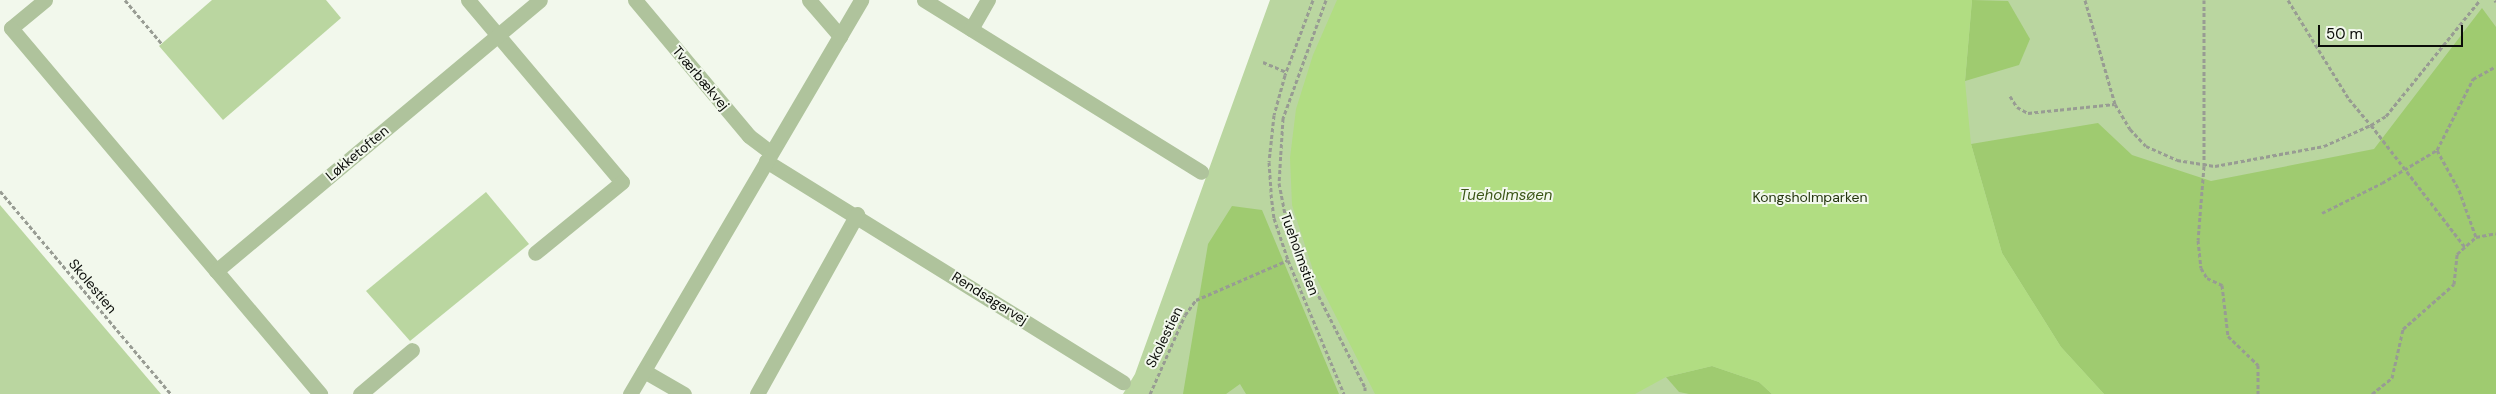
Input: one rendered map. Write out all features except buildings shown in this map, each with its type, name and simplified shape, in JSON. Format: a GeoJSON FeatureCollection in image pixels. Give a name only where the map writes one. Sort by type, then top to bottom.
{"type":"FeatureCollection","features":[{"type":"Feature","properties":{"kind":"street"},"geometry":{"type":"LineString","coordinates":[[45,0],[11,28],[320,394]]}},
{"type":"Feature","properties":{"kind":"street"},"geometry":{"type":"LineString","coordinates":[[468,0],[622,182],[535,253]]}},
{"type":"Feature","properties":{"kind":"street","name":"Løkketoften"},"geometry":{"type":"LineString","coordinates":[[216,271],[540,0]]}},
{"type":"Feature","properties":{"kind":"street","name":"Tværbækvej"},"geometry":{"type":"LineString","coordinates":[[635,0],[768,157]]}},
{"type":"Feature","properties":{"kind":"street"},"geometry":{"type":"LineString","coordinates":[[809,0],[840,36]]}},
{"type":"Feature","properties":{"kind":"street"},"geometry":{"type":"LineString","coordinates":[[630,394],[861,0]]}},
{"type":"Feature","properties":{"kind":"street"},"geometry":{"type":"LineString","coordinates":[[924,0],[1202,172]]}},
{"type":"Feature","properties":{"kind":"street"},"geometry":{"type":"LineString","coordinates":[[971,29],[988,0]]}},
{"type":"Feature","properties":{"kind":"street","name":"Rendsagervej"},"geometry":{"type":"LineString","coordinates":[[768,157],[1123,382]]}},
{"type":"Feature","properties":{"kind":"street"},"geometry":{"type":"LineString","coordinates":[[757,394],[857,214]]}},
{"type":"Feature","properties":{"kind":"street"},"geometry":{"type":"LineString","coordinates":[[360,394],[412,350]]}},
{"type":"Feature","properties":{"kind":"street"},"geometry":{"type":"LineString","coordinates":[[644,371],[684,394]]}},
{"type":"Feature","properties":{"kind":"path"},"geometry":{"type":"LineString","coordinates":[[125,0],[162,44]]}},
{"type":"Feature","properties":{"kind":"path","name":"Tueholmstien"},"geometry":{"type":"LineString","coordinates":[[1313,0],[1286,72],[1274,115],[1269,162],[1274,218],[1288,260],[1344,394]]}},
{"type":"Feature","properties":{"kind":"path"},"geometry":{"type":"LineString","coordinates":[[1326,0],[1283,118],[1280,183],[1286,218],[1301,261],[1365,387],[1365,394]]}},
{"type":"Feature","properties":{"kind":"path"},"geometry":{"type":"LineString","coordinates":[[2085,0],[2114,104],[2146,146],[2177,160],[2204,166],[2324,146],[2371,125],[2386,116],[2480,0]]}},
{"type":"Feature","properties":{"kind":"path"},"geometry":{"type":"LineString","coordinates":[[2204,0],[2204,166],[2198,240],[2201,268],[2207,278],[2222,285],[2228,336],[2258,365],[2258,394]]}},
{"type":"Feature","properties":{"kind":"path"},"geometry":{"type":"LineString","coordinates":[[2288,0],[2349,99],[2465,247]]}},
{"type":"Feature","properties":{"kind":"path"},"geometry":{"type":"LineString","coordinates":[[1263,62],[1286,72]]}},
{"type":"Feature","properties":{"kind":"path"},"geometry":{"type":"LineString","coordinates":[[2322,213],[2437,150],[2473,79],[2496,66]]}},
{"type":"Feature","properties":{"kind":"path"},"geometry":{"type":"LineString","coordinates":[[2010,96],[2017,107],[2028,113],[2114,104]]}},
{"type":"Feature","properties":{"kind":"path"},"geometry":{"type":"LineString","coordinates":[[2437,150],[2459,190],[2476,237]]}},
{"type":"Feature","properties":{"kind":"path","name":"Skolestien"},"geometry":{"type":"LineString","coordinates":[[0,190],[171,394]]}},
{"type":"Feature","properties":{"kind":"path"},"geometry":{"type":"LineString","coordinates":[[2372,394],[2392,378],[2403,329],[2454,284],[2457,254],[2476,237],[2496,233]]}},
{"type":"Feature","properties":{"kind":"path","name":"Skolestien"},"geometry":{"type":"LineString","coordinates":[[1150,394],[1184,315],[1196,300],[1288,260]]}},
{"type":"Feature","properties":{"kind":"green space"},"geometry":{"type":"Polygon","coordinates":[[[212,0],[326,0],[341,18],[223,120],[159,46],[212,0]]]}},
{"type":"Feature","properties":{"kind":"green space","name":"Kongsholmparken"},"geometry":{"type":"Polygon","coordinates":[[[1270,0],[2496,0],[2496,394],[1123,394],[1135,374],[1270,0]]]}},
{"type":"Feature","properties":{"kind":"green space"},"geometry":{"type":"Polygon","coordinates":[[[486,192],[529,244],[410,341],[366,291],[486,192]]]}},
{"type":"Feature","properties":{"kind":"green space"},"geometry":{"type":"Polygon","coordinates":[[[0,205],[161,394],[0,394],[0,205]]]}},
{"type":"Feature","properties":{"kind":"shaded area"},"geometry":{"type":"Polygon","coordinates":[[[1972,0],[2008,1],[2030,39],[2019,65],[1965,81],[1972,0]]]}},
{"type":"Feature","properties":{"kind":"shaded area"},"geometry":{"type":"Polygon","coordinates":[[[2482,8],[2496,27],[2496,394],[2104,394],[2061,347],[2002,253],[1971,144],[2098,123],[2132,155],[2211,181],[2374,149],[2482,8]]]}},
{"type":"Feature","properties":{"kind":"shaded area"},"geometry":{"type":"Polygon","coordinates":[[[1232,206],[1262,210],[1339,394],[1246,394],[1240,384],[1226,394],[1183,394],[1208,244],[1232,206]]]}},
{"type":"Feature","properties":{"kind":"shaded area"},"geometry":{"type":"Polygon","coordinates":[[[1712,366],[1759,382],[1772,394],[1689,394],[1679,392],[1666,377],[1712,366]]]}},
{"type":"Feature","properties":{"kind":"water","name":"Tueholmsøen"},"geometry":{"type":"Polygon","coordinates":[[[1337,0],[1972,0],[1965,81],[1971,144],[2002,253],[2061,347],[2104,394],[1772,394],[1759,382],[1712,366],[1666,377],[1635,394],[1375,394],[1314,273],[1292,205],[1290,158],[1296,109],[1313,55],[1337,0]]]}}]}
